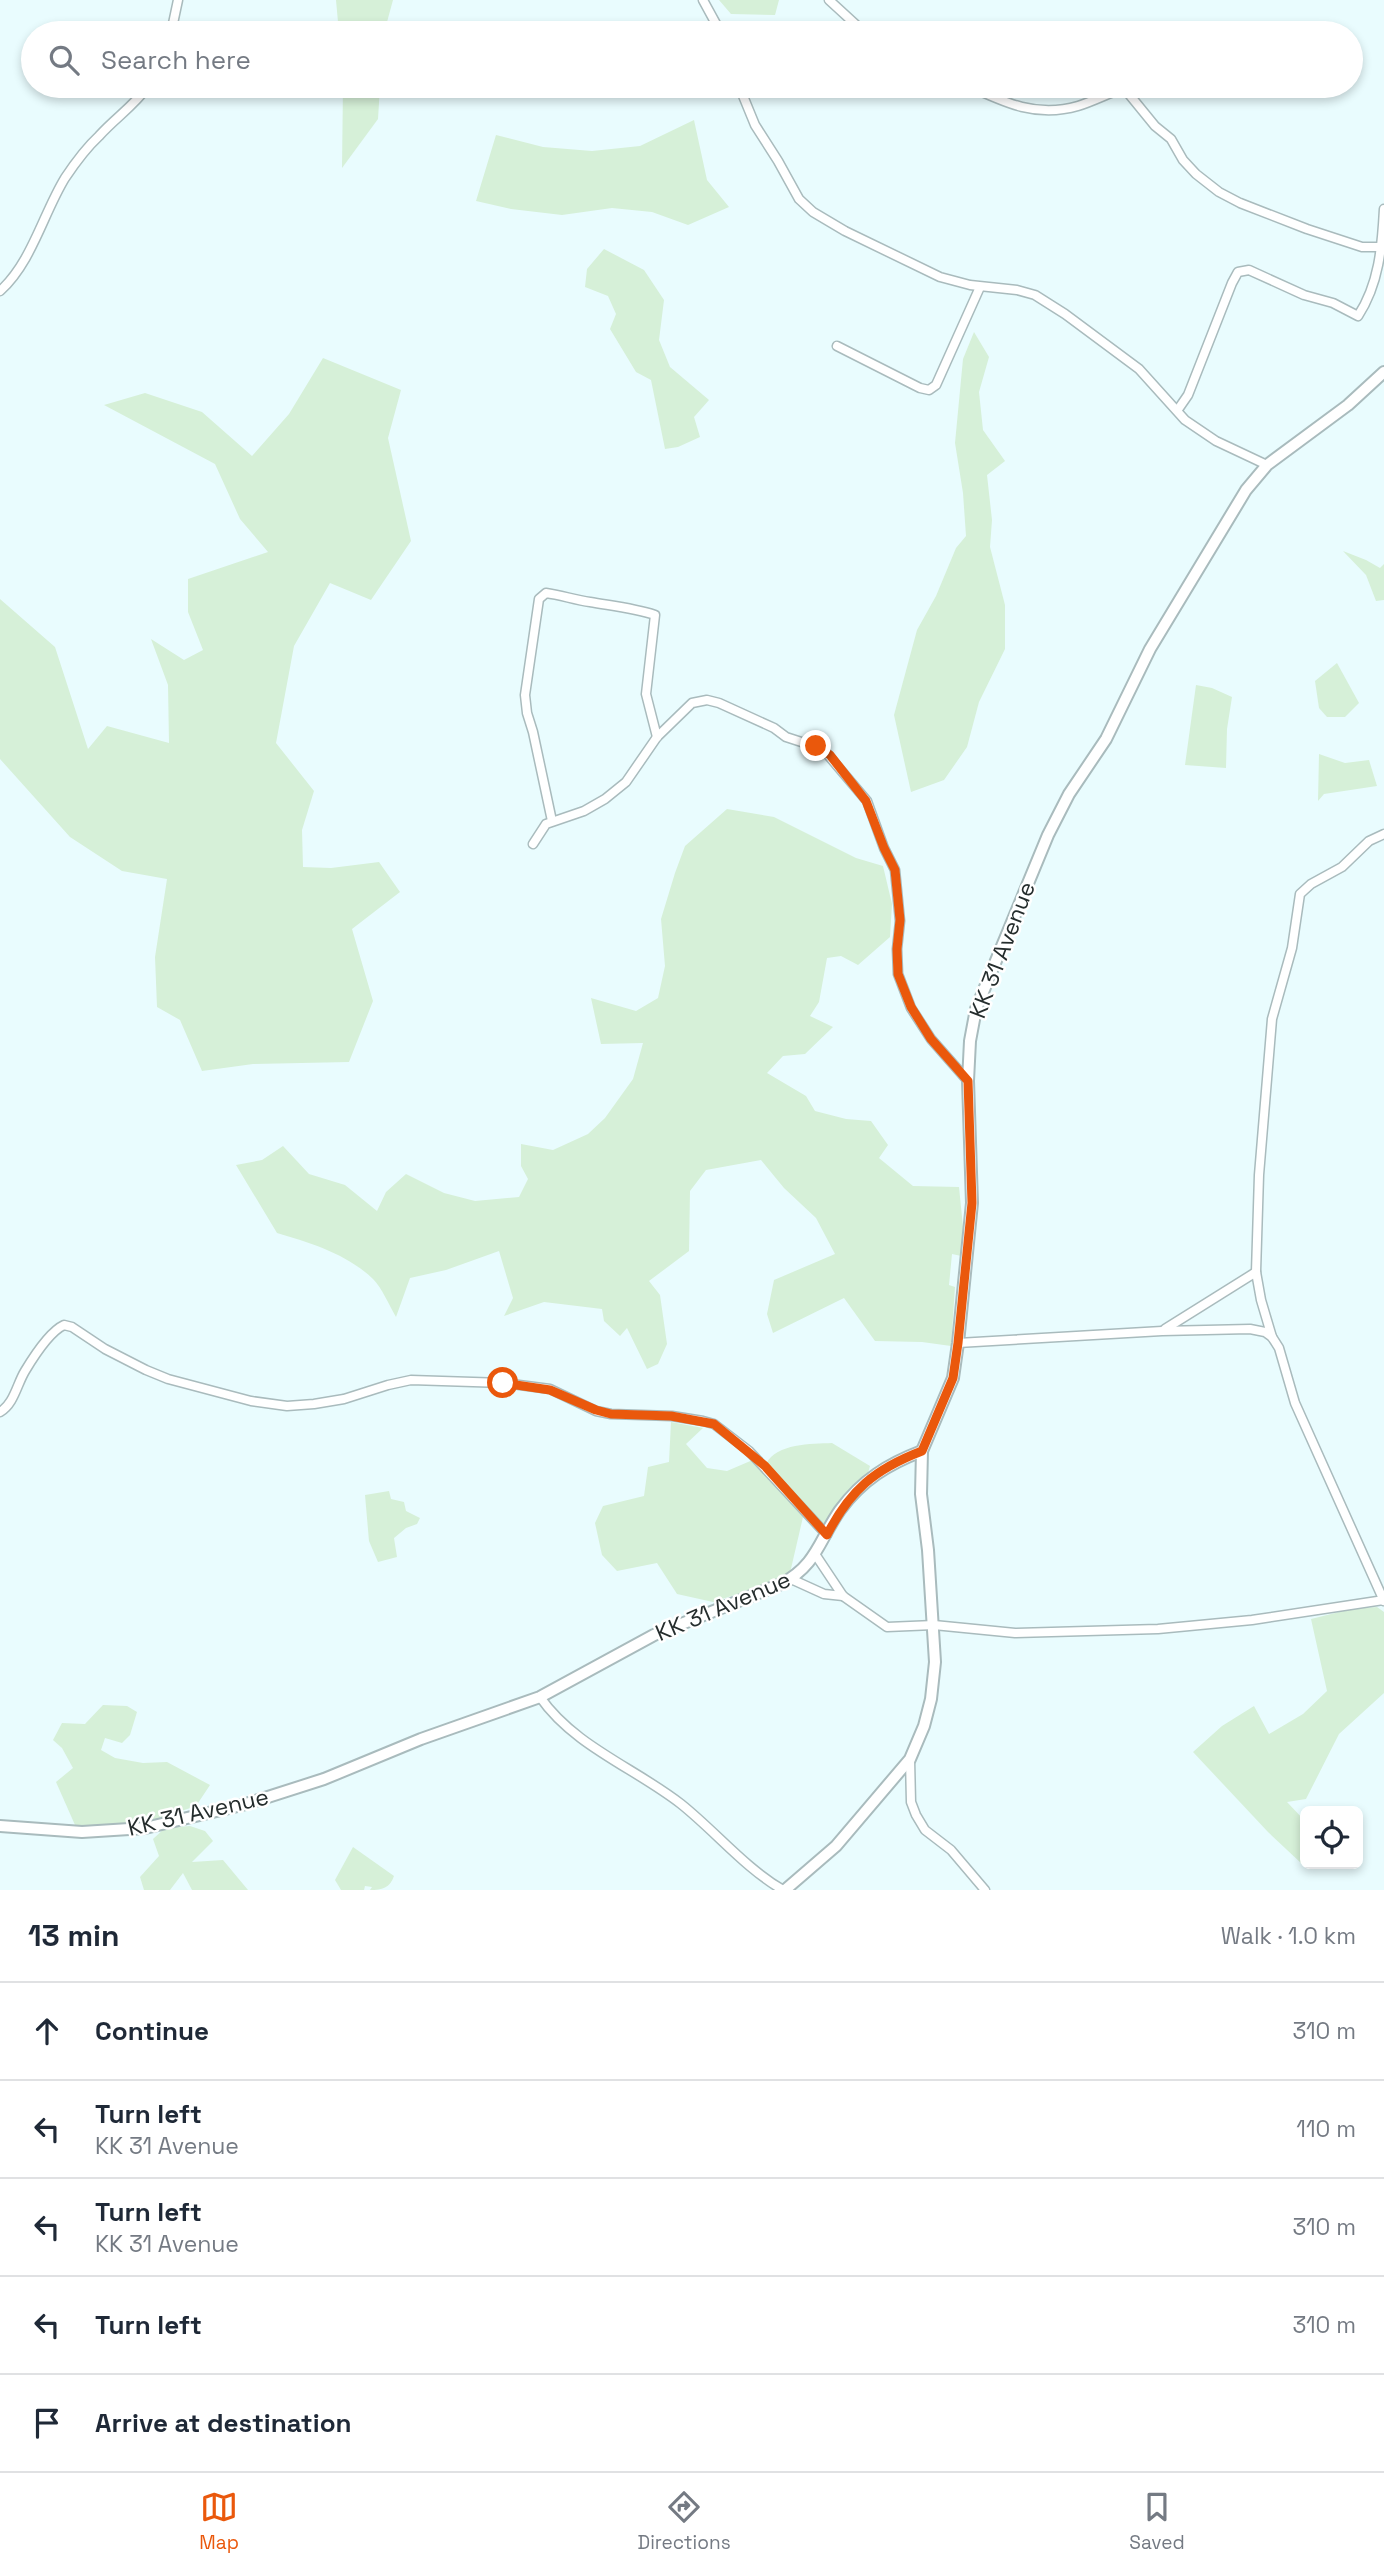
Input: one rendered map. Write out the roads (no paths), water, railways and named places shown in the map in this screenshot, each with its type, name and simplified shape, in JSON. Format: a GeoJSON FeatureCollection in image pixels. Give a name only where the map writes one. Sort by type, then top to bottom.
{"type":"FeatureCollection","features":[{"type":"Feature","properties":{"kind":"main road","name":"KK 31 Avenue"},"geometry":{"type":"LineString","coordinates":[[0,1826],[82,1832],[145,1828],[246,1804],[324,1779],[421,1739],[540,1697],[654,1635],[791,1579],[815,1554],[839,1512],[872,1476],[922,1451],[953,1378],[958,1343],[972,1203],[968,1081],[970,1041],[976,1009],[1048,835],[1069,794],[1106,739],[1150,649],[1246,490],[1267,466],[1348,405],[1384,372]]}},
{"type":"Feature","properties":{"kind":"main road"},"geometry":{"type":"LineString","coordinates":[[784,1890],[836,1846],[910,1759],[923,1726],[935,1662],[921,1494],[922,1451]]}},
{"type":"Feature","properties":{"kind":"street"},"geometry":{"type":"LineString","coordinates":[[174,21],[178,0]]}},
{"type":"Feature","properties":{"kind":"street"},"geometry":{"type":"LineString","coordinates":[[703,0],[714,21]]}},
{"type":"Feature","properties":{"kind":"street"},"geometry":{"type":"LineString","coordinates":[[829,0],[852,21]]}},
{"type":"Feature","properties":{"kind":"street"},"geometry":{"type":"LineString","coordinates":[[0,290],[14,276],[64,180],[81,156],[138,98]]}},
{"type":"Feature","properties":{"kind":"street"},"geometry":{"type":"LineString","coordinates":[[745,98],[755,125],[804,205],[835,226],[920,269],[956,282],[1035,295],[1139,369],[1185,420],[1216,441],[1267,466]]}},
{"type":"Feature","properties":{"kind":"street"},"geometry":{"type":"LineString","coordinates":[[996,98],[1016,107],[1047,110],[1081,105],[1093,98]]}},
{"type":"Feature","properties":{"kind":"street"},"geometry":{"type":"LineString","coordinates":[[1132,98],[1155,126],[1171,139],[1183,160],[1219,192],[1307,229],[1362,247],[1381,247]]}},
{"type":"Feature","properties":{"kind":"street"},"geometry":{"type":"LineString","coordinates":[[1179,408],[1188,395],[1238,272],[1249,270],[1304,295],[1332,303],[1357,316],[1367,301],[1379,264],[1384,209]]}},
{"type":"Feature","properties":{"kind":"street"},"geometry":{"type":"LineString","coordinates":[[837,346],[929,390],[936,385],[980,287]]}},
{"type":"Feature","properties":{"kind":"street"},"geometry":{"type":"LineString","coordinates":[[552,821],[525,695],[539,599],[546,593],[632,608],[656,615],[646,694],[657,737]]}},
{"type":"Feature","properties":{"kind":"street"},"geometry":{"type":"LineString","coordinates":[[533,844],[539,831],[552,821],[584,811],[605,800],[626,782],[657,737],[692,703],[707,700],[719,703],[774,728],[786,737],[823,748],[866,801],[895,870],[900,920],[898,974],[911,1007],[931,1039],[968,1081]]}},
{"type":"Feature","properties":{"kind":"street"},"geometry":{"type":"LineString","coordinates":[[815,1554],[843,1596],[887,1627],[934,1625],[1015,1633],[1158,1629],[1252,1620],[1383,1600],[1295,1403],[1279,1348],[1272,1337],[1256,1272],[1267,1052],[1272,1018],[1292,948],[1300,894],[1311,884],[1342,867],[1369,841],[1384,834]]}},
{"type":"Feature","properties":{"kind":"street"},"geometry":{"type":"LineString","coordinates":[[1162,1331],[1256,1272]]}},
{"type":"Feature","properties":{"kind":"street"},"geometry":{"type":"LineString","coordinates":[[0,1412],[7,1408],[25,1370],[38,1352],[58,1328],[64,1325],[72,1327],[105,1349],[167,1378],[251,1401],[287,1406],[344,1399],[388,1385],[411,1381],[503,1383],[535,1387],[550,1390],[611,1414],[671,1416],[714,1424],[765,1466],[827,1535]]}},
{"type":"Feature","properties":{"kind":"street"},"geometry":{"type":"LineString","coordinates":[[958,1343],[1162,1331],[1250,1329],[1265,1332],[1272,1337]]}},
{"type":"Feature","properties":{"kind":"street"},"geometry":{"type":"LineString","coordinates":[[791,1579],[824,1594],[843,1596]]}},
{"type":"Feature","properties":{"kind":"street"},"geometry":{"type":"LineString","coordinates":[[540,1697],[566,1726],[679,1803],[761,1877],[784,1890]]}},
{"type":"Feature","properties":{"kind":"street"},"geometry":{"type":"LineString","coordinates":[[910,1759],[911,1802],[916,1815],[925,1830],[951,1850],[985,1890]]}}]}
